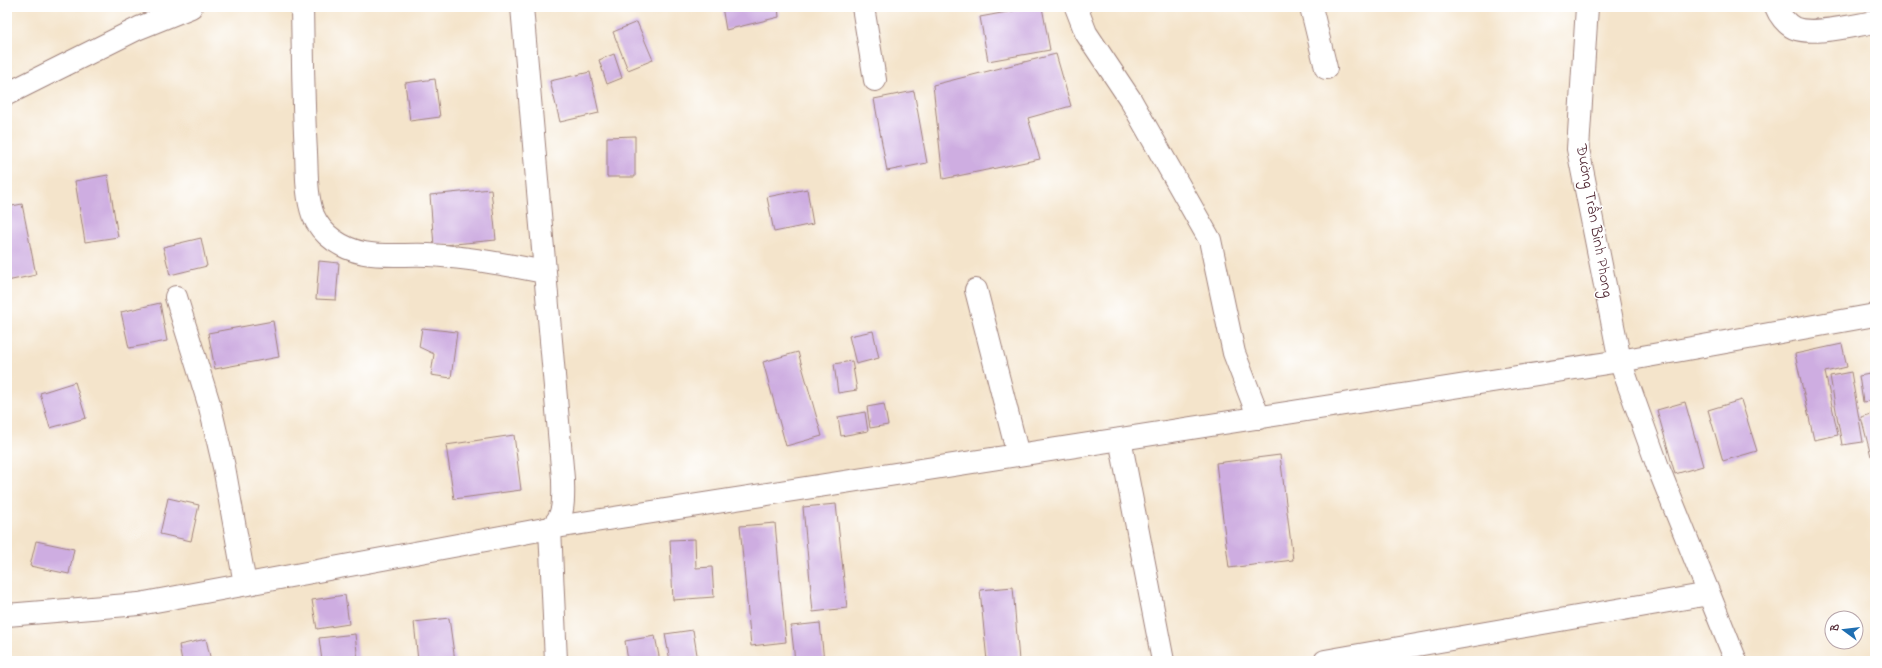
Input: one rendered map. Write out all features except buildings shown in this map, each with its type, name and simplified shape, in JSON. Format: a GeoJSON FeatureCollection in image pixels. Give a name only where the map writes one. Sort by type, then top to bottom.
{"type":"FeatureCollection","features":[{"type":"Feature","properties":{"kind":"street"},"geometry":{"type":"LineString","coordinates":[[302,7],[303,104],[308,200],[314,216],[322,229],[331,239],[348,249],[365,254],[428,255],[468,258],[544,272]]}},
{"type":"Feature","properties":{"kind":"street"},"geometry":{"type":"LineString","coordinates":[[863,7],[875,80]]}},
{"type":"Feature","properties":{"kind":"street"},"geometry":{"type":"LineString","coordinates":[[1076,7],[1086,33],[1130,99],[1210,240],[1234,353],[1259,418]]}},
{"type":"Feature","properties":{"kind":"street"},"geometry":{"type":"LineString","coordinates":[[1310,7],[1326,68]]}},
{"type":"Feature","properties":{"kind":"street","name":"Đường Trần Bình Phong"},"geometry":{"type":"LineString","coordinates":[[1587,7],[1578,149],[1620,361],[1658,467],[1736,661]]}},
{"type":"Feature","properties":{"kind":"street"},"geometry":{"type":"LineString","coordinates":[[1776,7],[1779,16],[1794,28],[1816,31],[1875,22]]}},
{"type":"Feature","properties":{"kind":"street"},"geometry":{"type":"LineString","coordinates":[[7,94],[179,9]]}},
{"type":"Feature","properties":{"kind":"street"},"geometry":{"type":"LineString","coordinates":[[527,9],[544,272],[562,479],[561,514],[557,523],[550,528]]}},
{"type":"Feature","properties":{"kind":"street"},"geometry":{"type":"LineString","coordinates":[[976,290],[1018,456]]}},
{"type":"Feature","properties":{"kind":"street"},"geometry":{"type":"LineString","coordinates":[[176,297],[210,407],[224,467],[245,584]]}},
{"type":"Feature","properties":{"kind":"street"},"geometry":{"type":"LineString","coordinates":[[7,616],[139,604],[550,528],[1620,361],[1875,315]]}},
{"type":"Feature","properties":{"kind":"street"},"geometry":{"type":"LineString","coordinates":[[1120,439],[1163,661]]}},
{"type":"Feature","properties":{"kind":"street"},"geometry":{"type":"LineString","coordinates":[[550,528],[556,661]]}},
{"type":"Feature","properties":{"kind":"street"},"geometry":{"type":"LineString","coordinates":[[1325,661],[1709,594]]}}]}
